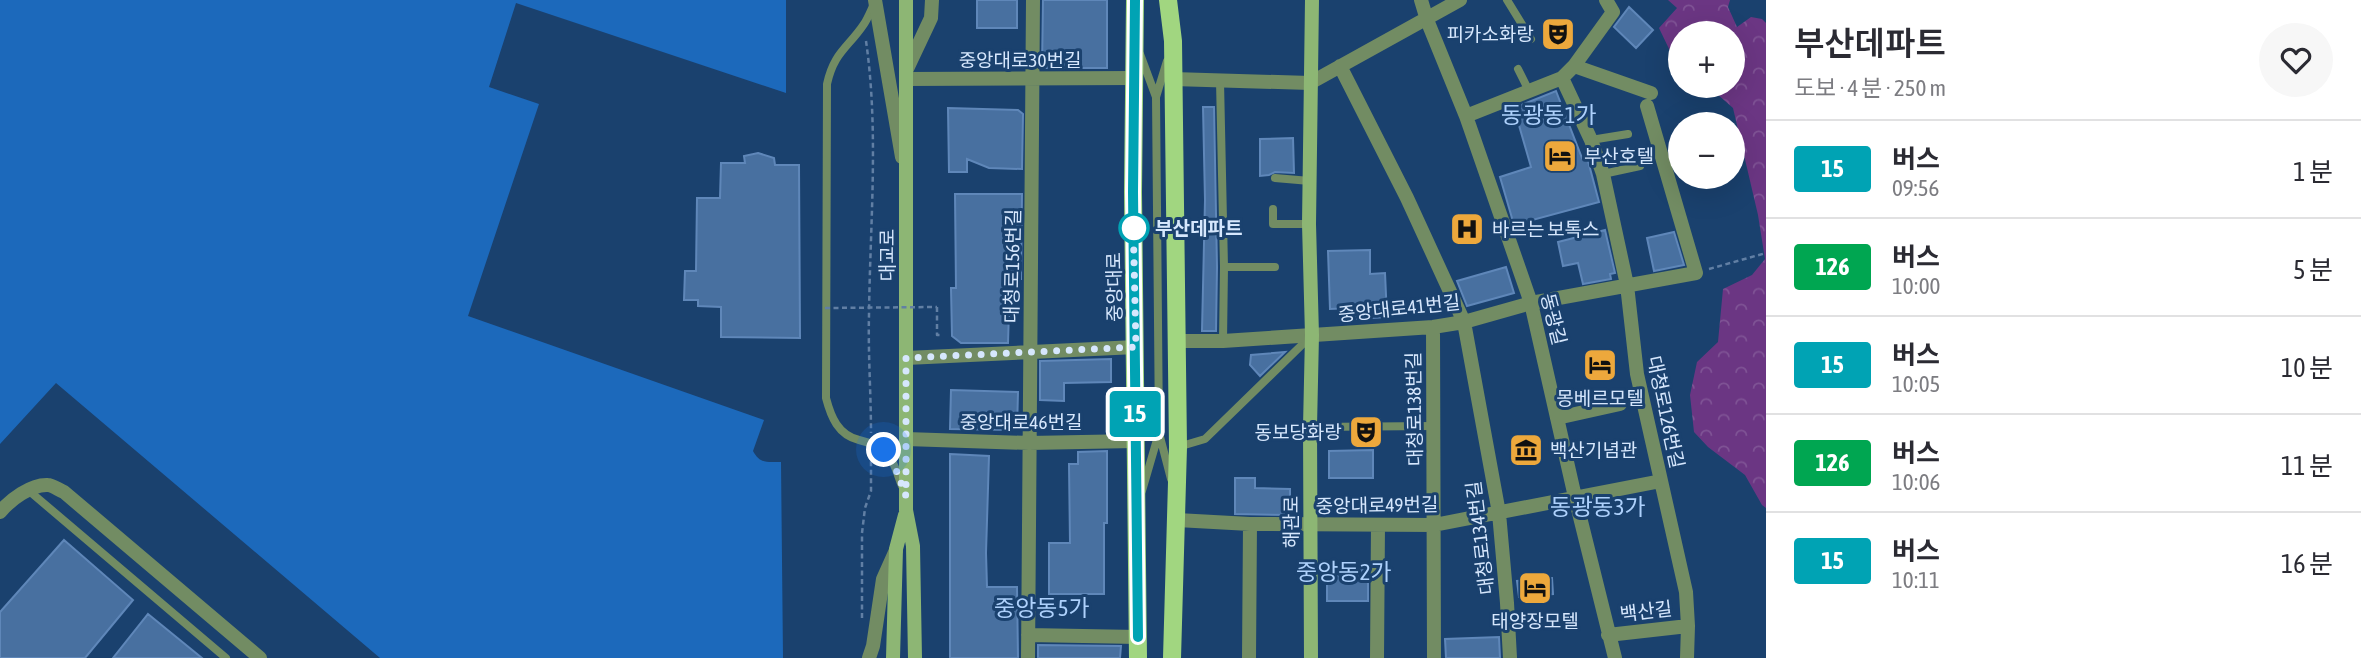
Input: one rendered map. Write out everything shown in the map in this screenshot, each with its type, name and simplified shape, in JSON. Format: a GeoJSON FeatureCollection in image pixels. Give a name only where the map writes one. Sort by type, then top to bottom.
{"type":"FeatureCollection","features":[{"type":"Feature","properties":{"kind":"main road","name":"대교로"},"geometry":{"type":"LineString","coordinates":[[906,0],[906,503],[913,546],[918,658]]}},
{"type":"Feature","properties":{"kind":"main road","name":"중앙대로"},"geometry":{"type":"LineString","coordinates":[[1135,0],[1133,192],[1138,658]]}},
{"type":"Feature","properties":{"kind":"main road"},"geometry":{"type":"LineString","coordinates":[[1168,0],[1173,41],[1178,341],[1177,512],[1172,658]]}},
{"type":"Feature","properties":{"kind":"main road","name":"해관로"},"geometry":{"type":"LineString","coordinates":[[1311,658],[1312,335],[1309,224],[1312,0]]}},
{"type":"Feature","properties":{"kind":"main road","name":"대교로"},"geometry":{"type":"LineString","coordinates":[[893,658],[896,549],[906,503]]}},
{"type":"Feature","properties":{"kind":"street"},"geometry":{"type":"LineString","coordinates":[[906,75],[931,18],[932,0]]}},
{"type":"Feature","properties":{"kind":"street","name":"대청로156번길"},"geometry":{"type":"LineString","coordinates":[[1028,658],[1033,0]]}},
{"type":"Feature","properties":{"kind":"street","name":"동광길"},"geometry":{"type":"LineString","coordinates":[[1421,0],[1531,303],[1615,658]]}},
{"type":"Feature","properties":{"kind":"street"},"geometry":{"type":"LineString","coordinates":[[1173,79],[1310,83],[1460,0]]}},
{"type":"Feature","properties":{"kind":"street"},"geometry":{"type":"LineString","coordinates":[[1465,116],[1562,78],[1574,66],[1613,12],[1606,0]]}},
{"type":"Feature","properties":{"kind":"street"},"geometry":{"type":"LineString","coordinates":[[875,1],[906,174]]}},
{"type":"Feature","properties":{"kind":"street","name":"대청로134번길"},"geometry":{"type":"LineString","coordinates":[[1340,66],[1407,198],[1464,322],[1499,513],[1510,658]]}},
{"type":"Feature","properties":{"kind":"street"},"geometry":{"type":"LineString","coordinates":[[1574,66],[1649,100],[1696,273]]}},
{"type":"Feature","properties":{"kind":"street","name":"중앙대로30번길"},"geometry":{"type":"LineString","coordinates":[[906,75],[1033,80],[1134,78]]}},
{"type":"Feature","properties":{"kind":"street","name":"대청로126번길"},"geometry":{"type":"LineString","coordinates":[[1562,78],[1591,140],[1603,174],[1627,285],[1637,374],[1686,592],[1687,658]]}},
{"type":"Feature","properties":{"kind":"street","name":"중앙대로41번길"},"geometry":{"type":"LineString","coordinates":[[1178,341],[1223,341],[1433,327],[1464,322],[1531,303],[1696,273]]}},
{"type":"Feature","properties":{"kind":"street","name":"대청로138번길"},"geometry":{"type":"LineString","coordinates":[[1433,327],[1434,658]]}},
{"type":"Feature","properties":{"kind":"street"},"geometry":{"type":"LineString","coordinates":[[906,358],[1136,347]]}},
{"type":"Feature","properties":{"kind":"street"},"geometry":{"type":"LineString","coordinates":[[1557,418],[1620,404]]}},
{"type":"Feature","properties":{"kind":"street","name":"중앙대로46번길"},"geometry":{"type":"LineString","coordinates":[[906,439],[1029,443],[1135,441]]}},
{"type":"Feature","properties":{"kind":"street"},"geometry":{"type":"LineString","coordinates":[[1575,497],[1661,481]]}},
{"type":"Feature","properties":{"kind":"street"},"geometry":{"type":"LineString","coordinates":[[0,512],[10,500],[28,490],[48,485],[64,492],[260,658]]}},
{"type":"Feature","properties":{"kind":"street","name":"중앙대로49번길"},"geometry":{"type":"LineString","coordinates":[[1177,512],[1250,524],[1434,525],[1575,497]]}},
{"type":"Feature","properties":{"kind":"street"},"geometry":{"type":"LineString","coordinates":[[1250,524],[1250,658]]}},
{"type":"Feature","properties":{"kind":"street"},"geometry":{"type":"LineString","coordinates":[[1377,658],[1378,525]]}},
{"type":"Feature","properties":{"kind":"street"},"geometry":{"type":"LineString","coordinates":[[869,658],[883,579],[896,549]]}},
{"type":"Feature","properties":{"kind":"street","name":"백산길"},"geometry":{"type":"LineString","coordinates":[[1608,635],[1688,626]]}},
{"type":"Feature","properties":{"kind":"street"},"geometry":{"type":"LineString","coordinates":[[1028,635],[1138,637]]}},
{"type":"Feature","properties":{"kind":"lane"},"geometry":{"type":"LineString","coordinates":[[1507,0],[1531,39]]}},
{"type":"Feature","properties":{"kind":"lane"},"geometry":{"type":"LineString","coordinates":[[875,1],[864,24],[837,56],[827,85],[826,398],[831,416],[840,430],[853,439],[871,443],[884,450],[893,462],[906,503]]}},
{"type":"Feature","properties":{"kind":"lane"},"geometry":{"type":"LineString","coordinates":[[1135,39],[1156,97]]}},
{"type":"Feature","properties":{"kind":"lane"},"geometry":{"type":"LineString","coordinates":[[1173,41],[1156,97],[1159,433],[1177,512]]}},
{"type":"Feature","properties":{"kind":"lane"},"geometry":{"type":"LineString","coordinates":[[1518,69],[1529,91]]}},
{"type":"Feature","properties":{"kind":"lane"},"geometry":{"type":"LineString","coordinates":[[1220,81],[1223,341]]}},
{"type":"Feature","properties":{"kind":"lane"},"geometry":{"type":"LineString","coordinates":[[1591,140],[1628,134]]}},
{"type":"Feature","properties":{"kind":"lane"},"geometry":{"type":"LineString","coordinates":[[1603,174],[1640,166]]}},
{"type":"Feature","properties":{"kind":"lane"},"geometry":{"type":"LineString","coordinates":[[1275,178],[1310,181]]}},
{"type":"Feature","properties":{"kind":"lane"},"geometry":{"type":"LineString","coordinates":[[1273,209],[1273,224],[1309,224]]}},
{"type":"Feature","properties":{"kind":"lane"},"geometry":{"type":"LineString","coordinates":[[1224,267],[1275,267]]}},
{"type":"Feature","properties":{"kind":"lane"},"geometry":{"type":"LineString","coordinates":[[1178,447],[1205,439],[1312,335]]}},
{"type":"Feature","properties":{"kind":"lane"},"geometry":{"type":"LineString","coordinates":[[1310,427],[1434,426]]}},
{"type":"Feature","properties":{"kind":"lane"},"geometry":{"type":"LineString","coordinates":[[1137,510],[1159,433]]}},
{"type":"Feature","properties":{"kind":"lane"},"geometry":{"type":"LineString","coordinates":[[28,490],[226,658]]}},
{"type":"Feature","properties":{"kind":"path"},"geometry":{"type":"LineString","coordinates":[[862,620],[862,533],[865,508],[871,491],[869,317],[872,199],[871,76],[864,24]]}},
{"type":"Feature","properties":{"kind":"path"},"geometry":{"type":"LineString","coordinates":[[1696,273],[1766,253]]}},
{"type":"Feature","properties":{"kind":"path"},"geometry":{"type":"LineString","coordinates":[[825,308],[937,307],[939,335]]}},
{"type":"Feature","properties":{"kind":"green space"},"geometry":{"type":"Polygon","coordinates":[[[1668,0],[1730,0],[1728,7],[1734,21],[1668,21],[1668,47],[1659,28],[1677,8],[1668,0]]]}},
{"type":"Feature","properties":{"kind":"green space"},"geometry":{"type":"Polygon","coordinates":[[[1751,17],[1762,19],[1766,23],[1766,508],[1745,475],[1708,447],[1694,432],[1690,395],[1697,362],[1718,342],[1723,289],[1752,275],[1765,259],[1745,159],[1745,112],[1734,112],[1722,98],[1745,98],[1745,21],[1751,17]]]}},
{"type":"Feature","properties":{"kind":"water"},"geometry":{"type":"Polygon","coordinates":[[[0,0],[786,0],[786,93],[516,3],[489,87],[539,104],[468,316],[764,420],[753,451],[761,460],[781,462],[783,658],[380,658],[56,383],[0,444],[0,0]]]}},
{"type":"Feature","properties":{"kind":"building"},"geometry":{"type":"Polygon","coordinates":[[[977,0],[1017,0],[1017,28],[977,28],[977,0]]]}},
{"type":"Feature","properties":{"kind":"building"},"geometry":{"type":"Polygon","coordinates":[[[1043,0],[1107,0],[1107,68],[1042,68],[1043,0]]]}},
{"type":"Feature","properties":{"kind":"building"},"geometry":{"type":"Polygon","coordinates":[[[1629,7],[1653,30],[1636,48],[1614,27],[1629,7]]]}},
{"type":"Feature","properties":{"kind":"building","name":"부산호텔"},"geometry":{"type":"Polygon","coordinates":[[[1556,91],[1582,158],[1587,157],[1599,202],[1514,225],[1500,177],[1531,167],[1514,108],[1556,91]]]}},
{"type":"Feature","properties":{"kind":"building"},"geometry":{"type":"Polygon","coordinates":[[[1203,107],[1214,107],[1216,331],[1202,331],[1205,200],[1203,107]]]}},
{"type":"Feature","properties":{"kind":"building"},"geometry":{"type":"Polygon","coordinates":[[[948,108],[1018,110],[1023,114],[1022,169],[989,168],[967,159],[967,172],[949,172],[948,108]]]}},
{"type":"Feature","properties":{"kind":"building"},"geometry":{"type":"Polygon","coordinates":[[[1293,138],[1294,173],[1275,172],[1260,176],[1260,139],[1293,138]]]}},
{"type":"Feature","properties":{"kind":"building"},"geometry":{"type":"Polygon","coordinates":[[[758,153],[774,158],[775,165],[799,165],[800,338],[721,337],[721,307],[698,306],[698,300],[684,300],[685,271],[696,271],[697,198],[720,198],[721,163],[745,163],[744,156],[758,153]]]}},
{"type":"Feature","properties":{"kind":"building"},"geometry":{"type":"Polygon","coordinates":[[[955,194],[1022,194],[1021,279],[1010,279],[1008,343],[961,343],[952,336],[951,288],[956,288],[955,194]]]}},
{"type":"Feature","properties":{"kind":"building"},"geometry":{"type":"Polygon","coordinates":[[[1605,230],[1615,273],[1610,274],[1611,279],[1583,284],[1578,263],[1563,266],[1558,242],[1605,230]]]}},
{"type":"Feature","properties":{"kind":"building"},"geometry":{"type":"Polygon","coordinates":[[[1674,232],[1684,265],[1654,271],[1647,238],[1674,232]]]}},
{"type":"Feature","properties":{"kind":"building"},"geometry":{"type":"Polygon","coordinates":[[[1370,250],[1370,274],[1385,273],[1387,317],[1353,319],[1352,308],[1330,309],[1328,251],[1370,250]]]}},
{"type":"Feature","properties":{"kind":"building"},"geometry":{"type":"Polygon","coordinates":[[[1506,267],[1514,293],[1467,306],[1457,281],[1506,267]]]}},
{"type":"Feature","properties":{"kind":"building"},"geometry":{"type":"Polygon","coordinates":[[[1285,352],[1260,376],[1250,365],[1251,355],[1285,352]]]}},
{"type":"Feature","properties":{"kind":"building"},"geometry":{"type":"Polygon","coordinates":[[[1111,359],[1111,382],[1064,383],[1064,401],[1040,400],[1040,361],[1111,359]]]}},
{"type":"Feature","properties":{"kind":"building"},"geometry":{"type":"Polygon","coordinates":[[[951,390],[1018,392],[1017,430],[950,429],[951,390]]]}},
{"type":"Feature","properties":{"kind":"building"},"geometry":{"type":"Polygon","coordinates":[[[1373,450],[1373,478],[1329,478],[1329,451],[1373,450]]]}},
{"type":"Feature","properties":{"kind":"building"},"geometry":{"type":"Polygon","coordinates":[[[1107,451],[1104,594],[1049,594],[1049,543],[1070,543],[1069,464],[1078,464],[1078,452],[1107,451]]]}},
{"type":"Feature","properties":{"kind":"building"},"geometry":{"type":"Polygon","coordinates":[[[950,454],[989,456],[987,587],[1017,587],[1018,658],[950,658],[950,454]]]}},
{"type":"Feature","properties":{"kind":"building"},"geometry":{"type":"Polygon","coordinates":[[[1235,478],[1255,478],[1255,488],[1290,489],[1290,515],[1235,514],[1235,478]]]}},
{"type":"Feature","properties":{"kind":"building"},"geometry":{"type":"Polygon","coordinates":[[[64,540],[133,600],[85,658],[0,658],[0,612],[64,540]]]}},
{"type":"Feature","properties":{"kind":"building"},"geometry":{"type":"Polygon","coordinates":[[[1327,569],[1368,570],[1368,601],[1327,601],[1327,569]]]}},
{"type":"Feature","properties":{"kind":"building"},"geometry":{"type":"Polygon","coordinates":[[[1552,578],[1553,594],[1519,597],[1517,581],[1552,578]]]}},
{"type":"Feature","properties":{"kind":"building"},"geometry":{"type":"Polygon","coordinates":[[[148,614],[202,658],[113,658],[148,614]]]}},
{"type":"Feature","properties":{"kind":"building"},"geometry":{"type":"Polygon","coordinates":[[[1499,637],[1500,658],[1446,658],[1445,639],[1499,637]]]}},
{"type":"Feature","properties":{"kind":"building"},"geometry":{"type":"Polygon","coordinates":[[[1038,645],[1121,646],[1120,658],[1038,658],[1038,645]]]}},
{"type":"Feature","properties":{"kind":"bus line","name":"15"},"geometry":{"type":"LineString","coordinates":[[1135,0],[1133,192],[1138,637]]}},
{"type":"Feature","properties":{"kind":"place","name":"피카소화랑"},"geometry":{"type":"Point","coordinates":[1558,34]}},
{"type":"Feature","properties":{"kind":"place","name":"부산호텔"},"geometry":{"type":"Point","coordinates":[1560,156]}},
{"type":"Feature","properties":{"kind":"place","name":"부산데파트"},"geometry":{"type":"Point","coordinates":[1134,228]}},
{"type":"Feature","properties":{"kind":"place","name":"바르는 보톡스"},"geometry":{"type":"Point","coordinates":[1467,229]}},
{"type":"Feature","properties":{"kind":"place","name":"몽베르모텔"},"geometry":{"type":"Point","coordinates":[1600,365]}},
{"type":"Feature","properties":{"kind":"place","name":"동보당화랑"},"geometry":{"type":"Point","coordinates":[1366,432]}},
{"type":"Feature","properties":{"kind":"place","name":"백산기념관"},"geometry":{"type":"Point","coordinates":[1526,450]}},
{"type":"Feature","properties":{"kind":"place","name":"태양장모텔"},"geometry":{"type":"Point","coordinates":[1535,588]}},
{"type":"Feature","properties":{"kind":"district","name":"동광동1가"},"geometry":{"type":"Point","coordinates":[1549,115]}},
{"type":"Feature","properties":{"kind":"district","name":"동광동3가"},"geometry":{"type":"Point","coordinates":[1598,507]}},
{"type":"Feature","properties":{"kind":"district","name":"중앙동2가"},"geometry":{"type":"Point","coordinates":[1344,572]}},
{"type":"Feature","properties":{"kind":"district","name":"중앙동5가"},"geometry":{"type":"Point","coordinates":[1042,608]}},
{"type":"Feature","properties":{"kind":"route"},"geometry":{"type":"LineString","coordinates":[[884,450],[893,462],[906,496],[906,358],[1136,347],[1133,218],[1134,228]]}}]}
